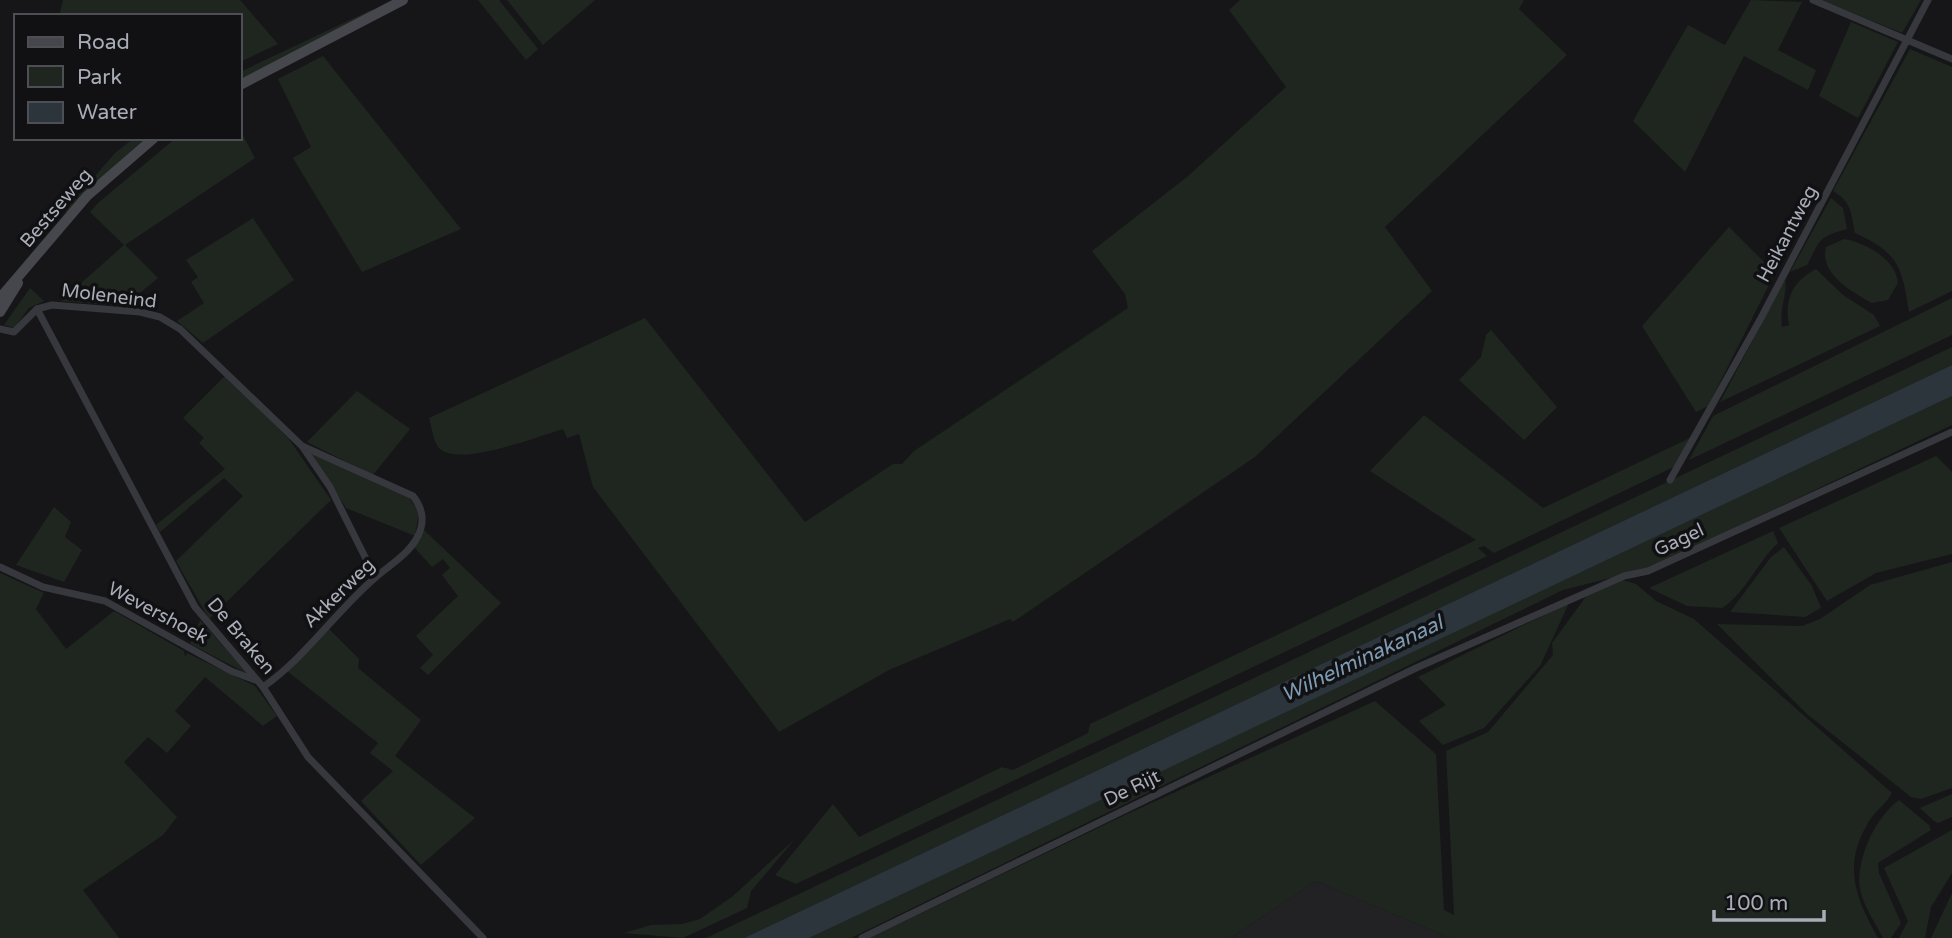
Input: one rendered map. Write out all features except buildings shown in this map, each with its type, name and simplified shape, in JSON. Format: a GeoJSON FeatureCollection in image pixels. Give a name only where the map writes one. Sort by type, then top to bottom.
{"type":"FeatureCollection","features":[{"type":"Feature","properties":{"kind":"main road"},"geometry":{"type":"LineString","coordinates":[[242,84],[403,0]]}},
{"type":"Feature","properties":{"kind":"main road","name":"Bestseweg"},"geometry":{"type":"LineString","coordinates":[[0,298],[20,278],[87,196],[152,140]]}},
{"type":"Feature","properties":{"kind":"main road","name":"Bestseweg"},"geometry":{"type":"LineString","coordinates":[[0,312],[20,278]]}},
{"type":"Feature","properties":{"kind":"street"},"geometry":{"type":"LineString","coordinates":[[1813,0],[1952,59]]}},
{"type":"Feature","properties":{"kind":"street","name":"Heikantweg"},"geometry":{"type":"LineString","coordinates":[[1670,480],[1761,318],[1928,0]]}},
{"type":"Feature","properties":{"kind":"street","name":"Moleneind"},"geometry":{"type":"LineString","coordinates":[[0,330],[14,332],[37,309],[52,305],[160,317],[197,343],[302,446],[330,487],[375,577]]}},
{"type":"Feature","properties":{"kind":"street","name":"De Braken"},"geometry":{"type":"LineString","coordinates":[[37,309],[176,576],[206,622],[261,684],[308,757],[483,938]]}},
{"type":"Feature","properties":{"kind":"street","name":"Gagel"},"geometry":{"type":"LineString","coordinates":[[1416,668],[1624,576],[1648,571],[1952,432]]}},
{"type":"Feature","properties":{"kind":"street","name":"Moleneind"},"geometry":{"type":"LineString","coordinates":[[302,446],[413,496],[422,513]]}},
{"type":"Feature","properties":{"kind":"street","name":"Akkerweg"},"geometry":{"type":"LineString","coordinates":[[261,684],[413,545],[419,533],[422,513]]}},
{"type":"Feature","properties":{"kind":"street","name":"Wevershoek"},"geometry":{"type":"LineString","coordinates":[[0,567],[43,587],[105,601],[231,671],[261,684]]}},
{"type":"Feature","properties":{"kind":"street","name":"De Rijt"},"geometry":{"type":"LineString","coordinates":[[862,938],[1416,668]]}},
{"type":"Feature","properties":{"kind":"shaded area"},"geometry":{"type":"Polygon","coordinates":[[[1316,881],[1450,938],[1231,938],[1316,881]]]}},
{"type":"Feature","properties":{"kind":"green space"},"geometry":{"type":"Polygon","coordinates":[[[63,0],[240,0],[278,44],[242,61],[242,14],[60,14],[63,0]]]}},
{"type":"Feature","properties":{"kind":"green space"},"geometry":{"type":"Polygon","coordinates":[[[478,0],[499,0],[538,49],[526,60],[478,0]]]}},
{"type":"Feature","properties":{"kind":"green space"},"geometry":{"type":"Polygon","coordinates":[[[507,0],[595,0],[543,45],[507,0]]]}},
{"type":"Feature","properties":{"kind":"green space"},"geometry":{"type":"Polygon","coordinates":[[[1240,0],[1524,0],[1519,9],[1567,55],[1385,227],[1432,291],[1255,457],[1013,622],[1010,619],[889,670],[779,732],[593,487],[579,434],[567,438],[563,429],[500,448],[464,454],[450,454],[440,449],[434,439],[429,418],[645,318],[805,522],[893,464],[902,464],[914,451],[1128,308],[1125,294],[1092,251],[1187,177],[1286,87],[1229,10],[1240,0]]]}},
{"type":"Feature","properties":{"kind":"green space"},"geometry":{"type":"Polygon","coordinates":[[[1751,0],[1802,2],[1778,50],[1816,70],[1808,90],[1744,56],[1685,172],[1633,121],[1688,25],[1725,45],[1751,0]]]}},
{"type":"Feature","properties":{"kind":"green space"},"geometry":{"type":"Polygon","coordinates":[[[1821,0],[1921,0],[1902,33],[1821,0]]]}},
{"type":"Feature","properties":{"kind":"green space"},"geometry":{"type":"Polygon","coordinates":[[[373,9],[367,16],[242,80],[242,71],[373,9]]]}},
{"type":"Feature","properties":{"kind":"green space"},"geometry":{"type":"Polygon","coordinates":[[[1851,22],[1898,42],[1858,118],[1819,96],[1851,22]]]}},
{"type":"Feature","properties":{"kind":"green space"},"geometry":{"type":"Polygon","coordinates":[[[1910,49],[1952,67],[1952,291],[1909,312],[1904,283],[1896,263],[1881,247],[1855,233],[1847,204],[1833,191],[1910,49]]]}},
{"type":"Feature","properties":{"kind":"green space"},"geometry":{"type":"Polygon","coordinates":[[[323,56],[461,229],[362,272],[293,158],[311,147],[278,79],[323,56]]]}},
{"type":"Feature","properties":{"kind":"green space"},"geometry":{"type":"Polygon","coordinates":[[[242,134],[255,158],[125,245],[158,278],[124,306],[61,301],[124,245],[90,212],[174,140],[242,140],[242,134]]]}},
{"type":"Feature","properties":{"kind":"green space"},"geometry":{"type":"Polygon","coordinates":[[[131,140],[145,140],[89,189],[68,214],[65,211],[115,153],[131,140]]]}},
{"type":"Feature","properties":{"kind":"green space"},"geometry":{"type":"Polygon","coordinates":[[[1831,198],[1843,208],[1847,229],[1821,240],[1807,265],[1790,272],[1831,198]]]}},
{"type":"Feature","properties":{"kind":"green space"},"geometry":{"type":"Polygon","coordinates":[[[253,218],[294,280],[203,343],[177,321],[204,303],[191,282],[198,277],[186,260],[253,218]]]}},
{"type":"Feature","properties":{"kind":"green space"},"geometry":{"type":"Polygon","coordinates":[[[1729,227],[1775,273],[1708,406],[1696,412],[1642,326],[1729,227]]]}},
{"type":"Feature","properties":{"kind":"green space"},"geometry":{"type":"Polygon","coordinates":[[[1844,239],[1870,248],[1892,267],[1898,283],[1888,300],[1872,303],[1847,288],[1832,274],[1825,257],[1826,247],[1844,239]]]}},
{"type":"Feature","properties":{"kind":"green space"},"geometry":{"type":"Polygon","coordinates":[[[1816,269],[1843,295],[1874,315],[1880,326],[1720,402],[1785,279],[1782,327],[1789,325],[1789,299],[1796,285],[1816,269]]]}},
{"type":"Feature","properties":{"kind":"green space"},"geometry":{"type":"Polygon","coordinates":[[[30,288],[44,301],[29,308],[14,328],[4,325],[30,288]]]}},
{"type":"Feature","properties":{"kind":"green space"},"geometry":{"type":"Polygon","coordinates":[[[1952,298],[1952,335],[1689,460],[1713,416],[1952,298]]]}},
{"type":"Feature","properties":{"kind":"green space"},"geometry":{"type":"Polygon","coordinates":[[[1491,330],[1557,407],[1524,440],[1459,380],[1481,357],[1486,335],[1491,330]]]}},
{"type":"Feature","properties":{"kind":"green space"},"geometry":{"type":"Polygon","coordinates":[[[1952,347],[1952,365],[744,938],[706,938],[1952,347]]]}},
{"type":"Feature","properties":{"kind":"green space"},"geometry":{"type":"Polygon","coordinates":[[[226,375],[289,439],[331,500],[209,619],[176,561],[243,496],[224,478],[160,532],[156,525],[225,469],[199,443],[204,438],[183,418],[226,375]]]}},
{"type":"Feature","properties":{"kind":"green space"},"geometry":{"type":"Polygon","coordinates":[[[357,391],[410,429],[373,475],[307,442],[357,391]]]}},
{"type":"Feature","properties":{"kind":"green space"},"geometry":{"type":"Polygon","coordinates":[[[1952,396],[1952,425],[1650,568],[1563,590],[851,938],[809,938],[1952,396]]]}},
{"type":"Feature","properties":{"kind":"green space"},"geometry":{"type":"Polygon","coordinates":[[[1424,415],[1543,508],[1692,437],[1678,465],[1494,553],[1484,546],[1478,548],[1487,556],[796,884],[775,875],[833,804],[859,837],[1002,767],[1013,770],[1088,733],[1090,724],[1476,540],[1370,471],[1424,415]]]}},
{"type":"Feature","properties":{"kind":"green space"},"geometry":{"type":"Polygon","coordinates":[[[312,454],[409,498],[419,512],[415,536],[346,508],[312,454]]]}},
{"type":"Feature","properties":{"kind":"green space"},"geometry":{"type":"Polygon","coordinates":[[[1936,456],[1952,472],[1952,554],[1876,573],[1827,601],[1779,528],[1936,456]]]}},
{"type":"Feature","properties":{"kind":"green space"},"geometry":{"type":"Polygon","coordinates":[[[54,507],[71,522],[65,537],[82,550],[64,582],[16,565],[54,507]]]}},
{"type":"Feature","properties":{"kind":"green space"},"geometry":{"type":"Polygon","coordinates":[[[424,530],[501,603],[428,675],[420,668],[433,655],[416,636],[458,596],[442,575],[450,568],[443,559],[432,567],[414,547],[424,530]]]}},
{"type":"Feature","properties":{"kind":"green space"},"geometry":{"type":"Polygon","coordinates":[[[1773,531],[1778,543],[1745,586],[1722,608],[1687,606],[1649,588],[1773,531]]]}},
{"type":"Feature","properties":{"kind":"green space"},"geometry":{"type":"Polygon","coordinates":[[[1784,547],[1812,586],[1821,608],[1805,617],[1730,612],[1771,557],[1784,547]]]}},
{"type":"Feature","properties":{"kind":"green space"},"geometry":{"type":"Polygon","coordinates":[[[1952,562],[1952,788],[1921,799],[1911,797],[1807,714],[1717,624],[1802,626],[1820,619],[1870,585],[1952,562]]]}},
{"type":"Feature","properties":{"kind":"green space"},"geometry":{"type":"Polygon","coordinates":[[[0,573],[44,593],[36,609],[66,649],[114,611],[184,651],[185,657],[187,653],[255,686],[277,716],[263,726],[205,677],[175,711],[191,726],[167,753],[148,737],[124,762],[177,817],[163,835],[83,890],[119,938],[0,938],[0,573]]]}},
{"type":"Feature","properties":{"kind":"green space"},"geometry":{"type":"Polygon","coordinates":[[[1620,579],[1636,584],[1656,601],[1694,619],[1892,793],[1868,823],[1860,839],[1854,868],[1858,896],[1878,938],[1450,938],[1316,881],[1231,938],[870,938],[1125,815],[1375,701],[1436,754],[1444,910],[1454,915],[1446,751],[1488,732],[1553,655],[1552,643],[1587,595],[1620,579]]]}},
{"type":"Feature","properties":{"kind":"green space"},"geometry":{"type":"Polygon","coordinates":[[[1569,603],[1540,666],[1484,728],[1443,745],[1419,721],[1446,705],[1418,677],[1569,603]]]}},
{"type":"Feature","properties":{"kind":"green space"},"geometry":{"type":"Polygon","coordinates":[[[200,620],[248,674],[190,644],[200,620]]]}},
{"type":"Feature","properties":{"kind":"green space"},"geometry":{"type":"Polygon","coordinates":[[[329,629],[359,659],[358,668],[421,720],[395,756],[475,818],[421,865],[361,801],[393,771],[370,753],[378,743],[287,671],[329,629]]]}},
{"type":"Feature","properties":{"kind":"green space"},"geometry":{"type":"Polygon","coordinates":[[[1952,794],[1952,817],[1938,823],[1920,808],[1952,794]]]}},
{"type":"Feature","properties":{"kind":"green space"},"geometry":{"type":"Polygon","coordinates":[[[1899,800],[1929,825],[1931,830],[1878,863],[1879,873],[1901,923],[1891,938],[1883,938],[1861,893],[1860,869],[1874,829],[1899,800]]]}},
{"type":"Feature","properties":{"kind":"green space"},"geometry":{"type":"Polygon","coordinates":[[[1952,830],[1952,873],[1931,907],[1925,938],[1899,938],[1908,921],[1884,868],[1952,830]]]}},
{"type":"Feature","properties":{"kind":"green space"},"geometry":{"type":"Polygon","coordinates":[[[795,839],[751,891],[747,908],[683,938],[624,933],[651,925],[682,924],[700,919],[733,896],[795,839]]]}},
{"type":"Feature","properties":{"kind":"green space"},"geometry":{"type":"Polygon","coordinates":[[[1952,893],[1952,938],[1931,938],[1952,893]]]}},
{"type":"Feature","properties":{"kind":"water","name":"Wilhelminakanaal"},"geometry":{"type":"Polygon","coordinates":[[[1952,365],[1952,396],[962,866],[809,938],[744,938],[1952,365]]]}}]}
